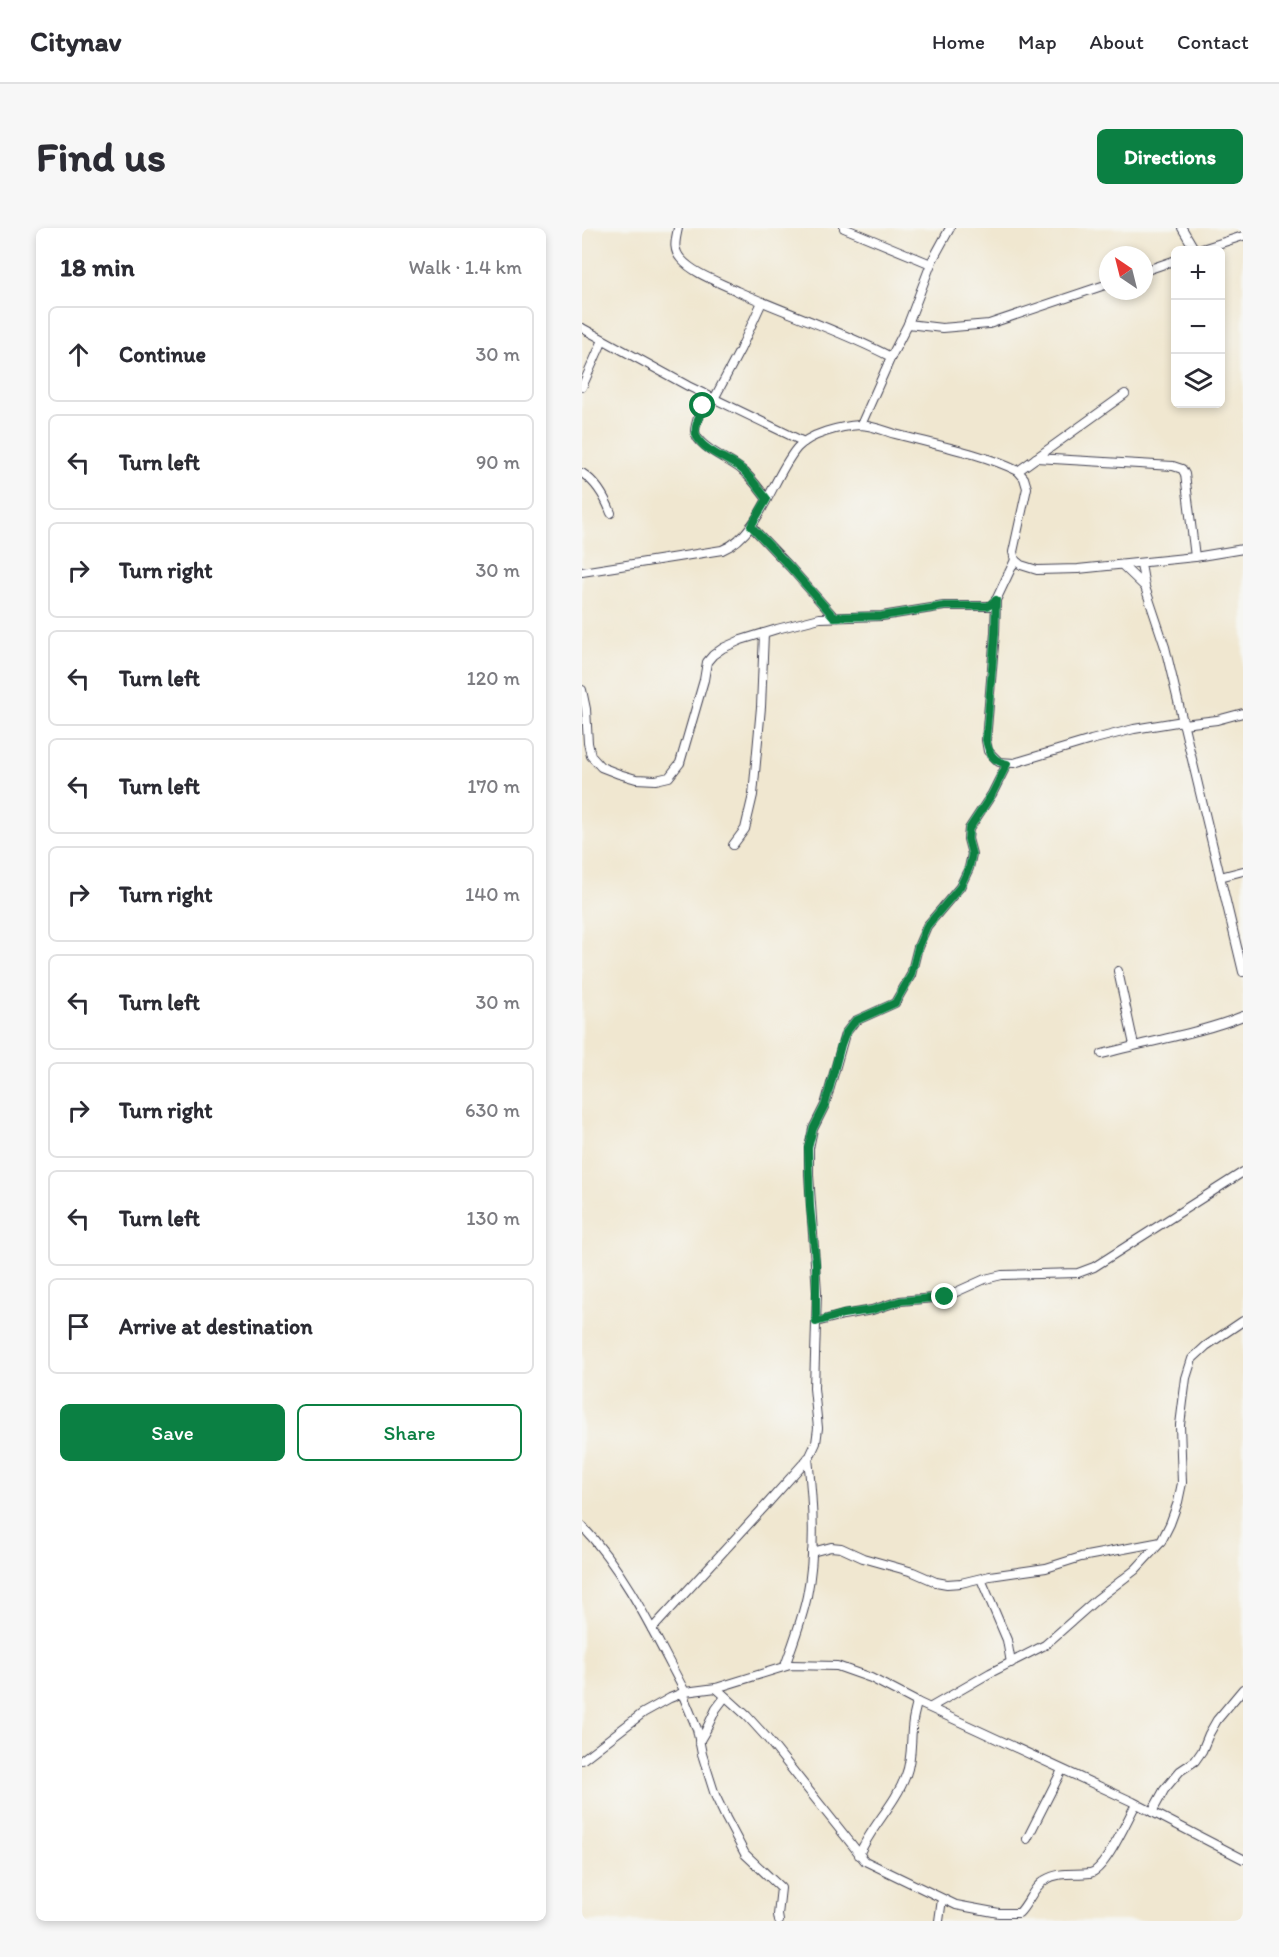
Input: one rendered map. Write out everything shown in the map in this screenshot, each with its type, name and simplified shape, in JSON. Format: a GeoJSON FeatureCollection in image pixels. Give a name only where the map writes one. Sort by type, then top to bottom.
{"type":"FeatureCollection","features":[{"type":"Feature","properties":{"kind":"street"},"geometry":{"type":"LineString","coordinates":[[678,228],[676,251],[689,266],[715,281],[891,357]]}},
{"type":"Feature","properties":{"kind":"street"},"geometry":{"type":"LineString","coordinates":[[844,228],[931,264]]}},
{"type":"Feature","properties":{"kind":"street"},"geometry":{"type":"LineString","coordinates":[[861,425],[908,324],[931,264],[950,228]]}},
{"type":"Feature","properties":{"kind":"street"},"geometry":{"type":"LineString","coordinates":[[1182,228],[1194,246]]}},
{"type":"Feature","properties":{"kind":"street"},"geometry":{"type":"LineString","coordinates":[[1210,246],[1243,236]]}},
{"type":"Feature","properties":{"kind":"street"},"geometry":{"type":"LineString","coordinates":[[1153,268],[1171,262]]}},
{"type":"Feature","properties":{"kind":"street"},"geometry":{"type":"LineString","coordinates":[[908,324],[942,328],[989,324],[1099,287]]}},
{"type":"Feature","properties":{"kind":"street"},"geometry":{"type":"LineString","coordinates":[[714,399],[744,343],[762,302]]}},
{"type":"Feature","properties":{"kind":"street"},"geometry":{"type":"LineString","coordinates":[[582,328],[714,399],[804,442]]}},
{"type":"Feature","properties":{"kind":"street"},"geometry":{"type":"LineString","coordinates":[[582,387],[603,340]]}},
{"type":"Feature","properties":{"kind":"street"},"geometry":{"type":"LineString","coordinates":[[705,394],[695,429],[697,437],[715,453],[750,476],[767,499]]}},
{"type":"Feature","properties":{"kind":"street"},"geometry":{"type":"LineString","coordinates":[[1018,471],[1125,394]]}},
{"type":"Feature","properties":{"kind":"street"},"geometry":{"type":"LineString","coordinates":[[582,572],[722,550],[739,541],[751,526],[797,448],[809,438],[832,430],[861,425],[982,458],[1018,471],[1024,478],[1027,488],[1013,552],[1015,560],[1021,565],[1037,570],[1141,564],[1243,549]]}},
{"type":"Feature","properties":{"kind":"street"},"geometry":{"type":"LineString","coordinates":[[1036,458],[1179,467],[1185,474],[1195,557]]}},
{"type":"Feature","properties":{"kind":"street"},"geometry":{"type":"LineString","coordinates":[[582,473],[602,494],[611,513]]}},
{"type":"Feature","properties":{"kind":"street"},"geometry":{"type":"LineString","coordinates":[[751,526],[834,617]]}},
{"type":"Feature","properties":{"kind":"street"},"geometry":{"type":"LineString","coordinates":[[1015,560],[996,600],[986,740],[988,751],[999,762],[1014,763],[1134,729],[1217,720],[1243,713]]}},
{"type":"Feature","properties":{"kind":"street"},"geometry":{"type":"LineString","coordinates":[[1141,564],[1145,588],[1165,647],[1243,972]]}},
{"type":"Feature","properties":{"kind":"street"},"geometry":{"type":"LineString","coordinates":[[1122,565],[1145,588]]}},
{"type":"Feature","properties":{"kind":"street"},"geometry":{"type":"LineString","coordinates":[[582,690],[591,756],[601,767],[636,779],[656,780],[669,777],[680,764],[707,662],[712,655],[723,648],[764,633],[820,618],[882,616],[945,606],[988,606],[996,600]]}},
{"type":"Feature","properties":{"kind":"street"},"geometry":{"type":"LineString","coordinates":[[733,845],[745,829],[753,795],[761,707],[764,633]]}},
{"type":"Feature","properties":{"kind":"street"},"geometry":{"type":"LineString","coordinates":[[651,1629],[808,1458],[816,1443],[818,1428],[814,1388],[817,1273],[810,1207],[808,1148],[813,1129],[825,1105],[845,1034],[855,1021],[895,1003],[911,975],[918,947],[927,926],[960,887],[969,868],[972,854],[968,839],[969,829],[992,794],[1007,764]]}},
{"type":"Feature","properties":{"kind":"street"},"geometry":{"type":"LineString","coordinates":[[1220,877],[1243,871]]}},
{"type":"Feature","properties":{"kind":"street"},"geometry":{"type":"LineString","coordinates":[[1118,971],[1134,1045]]}},
{"type":"Feature","properties":{"kind":"street"},"geometry":{"type":"LineString","coordinates":[[1102,1054],[1186,1034],[1243,1016]]}},
{"type":"Feature","properties":{"kind":"street"},"geometry":{"type":"LineString","coordinates":[[816,1322],[843,1314],[872,1310],[900,1301],[945,1297],[985,1279],[1002,1275],[1078,1273],[1094,1267],[1243,1172]]}},
{"type":"Feature","properties":{"kind":"street"},"geometry":{"type":"LineString","coordinates":[[931,1707],[1045,1645],[1096,1600],[1135,1570],[1161,1542],[1170,1524],[1182,1483],[1180,1425],[1186,1378],[1192,1359],[1206,1346],[1243,1321]]}},
{"type":"Feature","properties":{"kind":"street"},"geometry":{"type":"LineString","coordinates":[[785,1666],[807,1594],[812,1552],[811,1486],[808,1458]]}},
{"type":"Feature","properties":{"kind":"street"},"geometry":{"type":"LineString","coordinates":[[582,1526],[622,1575],[683,1693],[697,1729],[715,1795],[740,1844],[750,1860],[772,1877],[781,1888],[779,1921]]}},
{"type":"Feature","properties":{"kind":"street"},"geometry":{"type":"LineString","coordinates":[[812,1552],[831,1547],[841,1548],[863,1558],[900,1567],[936,1582],[947,1584],[1046,1568],[1081,1557],[1161,1542]]}},
{"type":"Feature","properties":{"kind":"street"},"geometry":{"type":"LineString","coordinates":[[981,1579],[1007,1640],[1011,1663]]}},
{"type":"Feature","properties":{"kind":"street"},"geometry":{"type":"LineString","coordinates":[[582,1760],[655,1705],[683,1693],[716,1688],[785,1666],[815,1664],[837,1666],[871,1678],[917,1702],[1136,1804],[1243,1859]]}},
{"type":"Feature","properties":{"kind":"street"},"geometry":{"type":"LineString","coordinates":[[716,1688],[747,1716],[773,1745],[865,1861],[956,1905],[999,1913],[1019,1913],[1043,1881],[1065,1873],[1091,1873],[1097,1870],[1136,1804]]}},
{"type":"Feature","properties":{"kind":"street"},"geometry":{"type":"LineString","coordinates":[[1152,1812],[1164,1790],[1180,1771],[1195,1761],[1217,1720],[1243,1689]]}},
{"type":"Feature","properties":{"kind":"street"},"geometry":{"type":"LineString","coordinates":[[699,1742],[725,1697]]}},
{"type":"Feature","properties":{"kind":"street"},"geometry":{"type":"LineString","coordinates":[[859,1855],[865,1840],[893,1801],[906,1775],[911,1759],[913,1722],[917,1702]]}},
{"type":"Feature","properties":{"kind":"street"},"geometry":{"type":"LineString","coordinates":[[1027,1839],[1062,1770]]}},
{"type":"Feature","properties":{"kind":"street"},"geometry":{"type":"LineString","coordinates":[[939,1921],[942,1899]]}},
{"type":"Feature","properties":{"kind":"route"},"geometry":{"type":"LineString","coordinates":[[703,406],[695,429],[697,437],[715,453],[750,476],[767,499],[751,526],[834,617],[882,616],[945,606],[991,606],[996,600],[986,740],[992,757],[1007,764],[992,794],[969,829],[968,839],[972,854],[969,868],[960,887],[927,926],[918,947],[911,975],[895,1003],[855,1021],[845,1034],[825,1105],[813,1129],[808,1148],[810,1207],[818,1292],[816,1322],[843,1314],[872,1310],[900,1301],[945,1297]]}}]}
